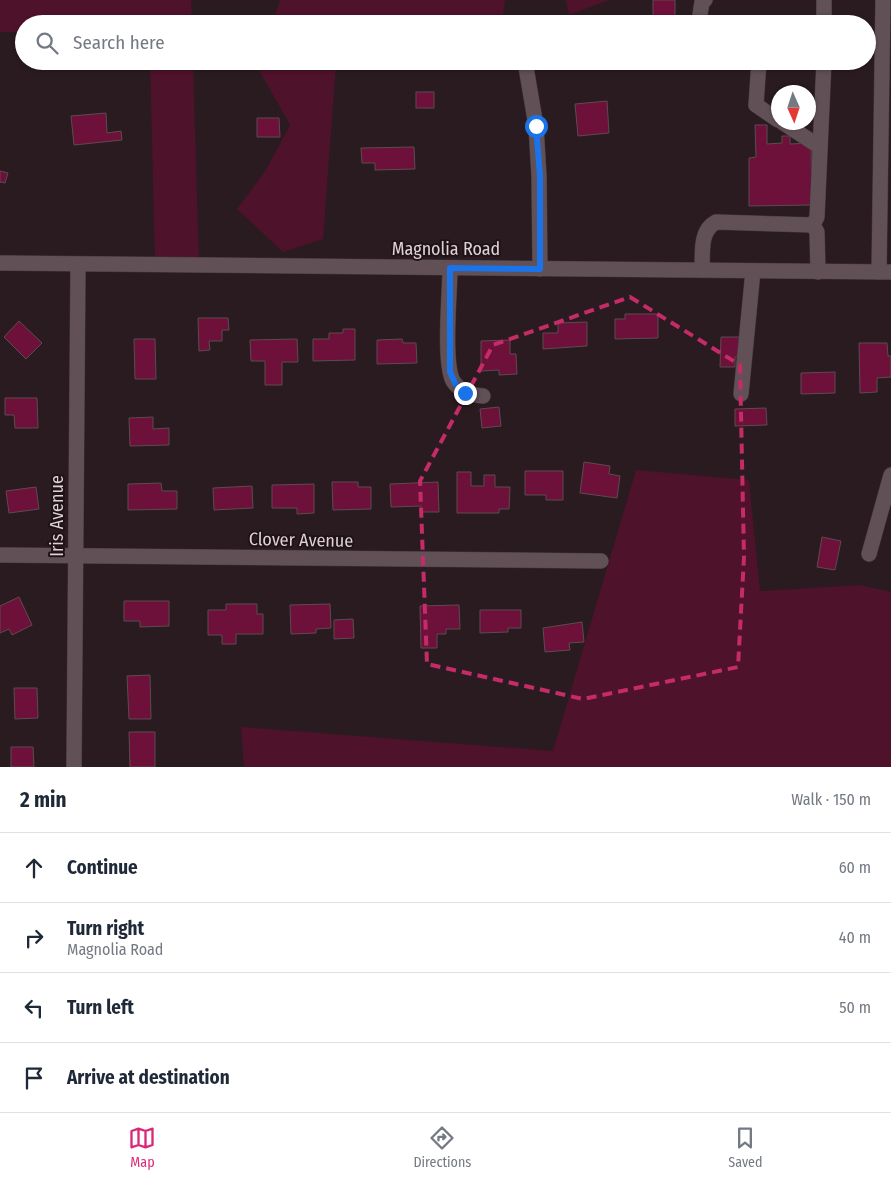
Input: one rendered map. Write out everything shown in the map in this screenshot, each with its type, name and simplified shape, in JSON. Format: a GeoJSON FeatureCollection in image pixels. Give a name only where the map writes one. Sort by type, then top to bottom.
{"type":"FeatureCollection","features":[{"type":"Feature","properties":{"kind":"street"},"geometry":{"type":"LineString","coordinates":[[700,15],[702,2],[705,0]]}},
{"type":"Feature","properties":{"kind":"street"},"geometry":{"type":"LineString","coordinates":[[824,0],[824,15]]}},
{"type":"Feature","properties":{"kind":"street"},"geometry":{"type":"LineString","coordinates":[[883,0],[887,98],[885,272]]}},
{"type":"Feature","properties":{"kind":"street"},"geometry":{"type":"LineString","coordinates":[[527,70],[536,126],[540,176],[540,269]]}},
{"type":"Feature","properties":{"kind":"street"},"geometry":{"type":"LineString","coordinates":[[759,70],[756,105],[771,115]]}},
{"type":"Feature","properties":{"kind":"street"},"geometry":{"type":"LineString","coordinates":[[818,272],[817,232],[814,225],[817,217],[824,70]]}},
{"type":"Feature","properties":{"kind":"street"},"geometry":{"type":"LineString","coordinates":[[794,130],[820,147]]}},
{"type":"Feature","properties":{"kind":"street"},"geometry":{"type":"LineString","coordinates":[[702,270],[704,234],[710,225],[716,222],[814,225]]}},
{"type":"Feature","properties":{"kind":"street","name":"Magnolia Road"},"geometry":{"type":"LineString","coordinates":[[0,264],[885,272]]}},
{"type":"Feature","properties":{"kind":"street","name":"Iris Avenue"},"geometry":{"type":"LineString","coordinates":[[74,767],[78,264]]}},
{"type":"Feature","properties":{"kind":"street"},"geometry":{"type":"LineString","coordinates":[[450,268],[450,372],[460,389],[470,395],[483,396]]}},
{"type":"Feature","properties":{"kind":"street"},"geometry":{"type":"LineString","coordinates":[[741,394],[753,271]]}},
{"type":"Feature","properties":{"kind":"street"},"geometry":{"type":"LineString","coordinates":[[869,554],[891,474]]}},
{"type":"Feature","properties":{"kind":"street","name":"Clover Avenue"},"geometry":{"type":"LineString","coordinates":[[0,556],[602,561]]}},
{"type":"Feature","properties":{"kind":"highlighted area"},"geometry":{"type":"Polygon","coordinates":[[[630,297],[740,365],[744,557],[738,667],[583,699],[427,664],[420,481],[493,345],[630,297]]]}},
{"type":"Feature","properties":{"kind":"shaded area"},"geometry":{"type":"Polygon","coordinates":[[[0,0],[191,0],[192,15],[15,15],[15,32],[0,32],[0,0]]]}},
{"type":"Feature","properties":{"kind":"shaded area"},"geometry":{"type":"Polygon","coordinates":[[[280,0],[505,0],[503,15],[275,15],[280,0]]]}},
{"type":"Feature","properties":{"kind":"shaded area"},"geometry":{"type":"Polygon","coordinates":[[[566,0],[609,0],[569,15],[566,0]]]}},
{"type":"Feature","properties":{"kind":"shaded area"},"geometry":{"type":"Polygon","coordinates":[[[150,70],[193,70],[199,264],[155,264],[150,70]]]}},
{"type":"Feature","properties":{"kind":"shaded area"},"geometry":{"type":"Polygon","coordinates":[[[259,70],[336,70],[323,239],[283,252],[237,209],[266,170],[290,125],[259,70]]]}},
{"type":"Feature","properties":{"kind":"shaded area"},"geometry":{"type":"Polygon","coordinates":[[[636,470],[749,480],[760,591],[860,585],[891,592],[891,767],[244,767],[241,727],[553,751],[636,470]]]}},
{"type":"Feature","properties":{"kind":"building"},"geometry":{"type":"Polygon","coordinates":[[[653,0],[675,0],[675,15],[653,15],[653,0]]]}},
{"type":"Feature","properties":{"kind":"building"},"geometry":{"type":"Polygon","coordinates":[[[416,92],[434,92],[434,108],[416,108],[416,92]]]}},
{"type":"Feature","properties":{"kind":"building"},"geometry":{"type":"Polygon","coordinates":[[[607,101],[609,133],[578,136],[575,104],[607,101]]]}},
{"type":"Feature","properties":{"kind":"building"},"geometry":{"type":"Polygon","coordinates":[[[106,113],[107,133],[121,131],[122,140],[74,145],[71,116],[106,113]]]}},
{"type":"Feature","properties":{"kind":"building"},"geometry":{"type":"Polygon","coordinates":[[[257,118],[279,118],[280,137],[257,137],[257,118]]]}},
{"type":"Feature","properties":{"kind":"building"},"geometry":{"type":"Polygon","coordinates":[[[755,125],[767,125],[767,144],[782,143],[782,136],[790,136],[790,144],[811,143],[812,205],[749,206],[749,158],[756,157],[755,125]]]}},
{"type":"Feature","properties":{"kind":"building"},"geometry":{"type":"Polygon","coordinates":[[[414,147],[415,169],[375,170],[375,163],[362,163],[361,148],[414,147]]]}},
{"type":"Feature","properties":{"kind":"building"},"geometry":{"type":"Polygon","coordinates":[[[0,171],[8,173],[5,183],[0,182],[0,171]]]}},
{"type":"Feature","properties":{"kind":"building"},"geometry":{"type":"Polygon","coordinates":[[[625,314],[658,314],[658,338],[615,339],[615,319],[625,319],[625,314]]]}},
{"type":"Feature","properties":{"kind":"building"},"geometry":{"type":"Polygon","coordinates":[[[198,318],[228,318],[229,330],[222,330],[222,341],[209,341],[210,350],[199,351],[198,318]]]}},
{"type":"Feature","properties":{"kind":"building"},"geometry":{"type":"Polygon","coordinates":[[[19,321],[42,343],[26,359],[4,337],[19,321]]]}},
{"type":"Feature","properties":{"kind":"building"},"geometry":{"type":"Polygon","coordinates":[[[587,322],[587,346],[543,349],[543,333],[558,333],[558,323],[587,322]]]}},
{"type":"Feature","properties":{"kind":"building"},"geometry":{"type":"Polygon","coordinates":[[[343,329],[355,329],[355,360],[313,361],[313,339],[329,339],[329,333],[343,333],[343,329]]]}},
{"type":"Feature","properties":{"kind":"building"},"geometry":{"type":"Polygon","coordinates":[[[721,337],[743,337],[743,357],[735,357],[735,367],[720,367],[721,337]]]}},
{"type":"Feature","properties":{"kind":"building"},"geometry":{"type":"Polygon","coordinates":[[[134,339],[155,339],[156,379],[135,379],[134,339]]]}},
{"type":"Feature","properties":{"kind":"building"},"geometry":{"type":"Polygon","coordinates":[[[297,339],[298,362],[282,362],[282,385],[265,385],[265,361],[251,361],[250,340],[297,339]]]}},
{"type":"Feature","properties":{"kind":"building"},"geometry":{"type":"Polygon","coordinates":[[[402,339],[403,343],[416,343],[417,363],[377,364],[377,340],[402,339]]]}},
{"type":"Feature","properties":{"kind":"building"},"geometry":{"type":"Polygon","coordinates":[[[510,340],[510,354],[516,354],[517,374],[499,375],[499,370],[481,371],[481,341],[510,340]]]}},
{"type":"Feature","properties":{"kind":"building"},"geometry":{"type":"Polygon","coordinates":[[[859,343],[887,343],[888,356],[891,356],[891,377],[877,378],[877,392],[860,393],[859,343]]]}},
{"type":"Feature","properties":{"kind":"building"},"geometry":{"type":"Polygon","coordinates":[[[835,372],[835,393],[801,394],[801,373],[835,372]]]}},
{"type":"Feature","properties":{"kind":"building"},"geometry":{"type":"Polygon","coordinates":[[[5,398],[37,398],[38,428],[15,428],[14,415],[5,415],[5,398]]]}},
{"type":"Feature","properties":{"kind":"building"},"geometry":{"type":"Polygon","coordinates":[[[499,407],[501,426],[482,428],[480,409],[499,407]]]}},
{"type":"Feature","properties":{"kind":"building"},"geometry":{"type":"Polygon","coordinates":[[[766,408],[767,425],[735,426],[735,409],[766,408]]]}},
{"type":"Feature","properties":{"kind":"building"},"geometry":{"type":"Polygon","coordinates":[[[153,417],[153,429],[169,428],[169,445],[130,446],[129,418],[153,417]]]}},
{"type":"Feature","properties":{"kind":"building"},"geometry":{"type":"Polygon","coordinates":[[[584,462],[610,466],[609,474],[620,476],[617,498],[580,493],[584,462]]]}},
{"type":"Feature","properties":{"kind":"building"},"geometry":{"type":"Polygon","coordinates":[[[525,471],[563,471],[563,500],[546,500],[546,495],[525,495],[525,471]]]}},
{"type":"Feature","properties":{"kind":"building"},"geometry":{"type":"Polygon","coordinates":[[[457,472],[471,472],[471,486],[484,486],[484,475],[495,475],[495,487],[510,487],[509,509],[499,509],[499,513],[457,513],[457,472]]]}},
{"type":"Feature","properties":{"kind":"building"},"geometry":{"type":"Polygon","coordinates":[[[332,482],[358,482],[358,487],[371,487],[371,509],[333,510],[332,482]]]}},
{"type":"Feature","properties":{"kind":"building"},"geometry":{"type":"Polygon","coordinates":[[[438,482],[439,512],[421,512],[421,506],[391,507],[390,484],[438,482]]]}},
{"type":"Feature","properties":{"kind":"building"},"geometry":{"type":"Polygon","coordinates":[[[161,483],[162,491],[177,491],[177,509],[128,510],[128,484],[161,483]]]}},
{"type":"Feature","properties":{"kind":"building"},"geometry":{"type":"Polygon","coordinates":[[[314,484],[314,513],[297,514],[297,508],[272,508],[272,485],[314,484]]]}},
{"type":"Feature","properties":{"kind":"building"},"geometry":{"type":"Polygon","coordinates":[[[252,486],[253,508],[214,510],[213,488],[252,486]]]}},
{"type":"Feature","properties":{"kind":"building"},"geometry":{"type":"Polygon","coordinates":[[[36,487],[39,509],[9,513],[6,491],[36,487]]]}},
{"type":"Feature","properties":{"kind":"building"},"geometry":{"type":"Polygon","coordinates":[[[822,537],[841,541],[835,570],[817,567],[822,537]]]}},
{"type":"Feature","properties":{"kind":"building"},"geometry":{"type":"Polygon","coordinates":[[[19,597],[32,625],[12,635],[9,629],[0,633],[0,606],[19,597]]]}},
{"type":"Feature","properties":{"kind":"building"},"geometry":{"type":"Polygon","coordinates":[[[124,601],[169,601],[169,626],[140,627],[140,621],[124,621],[124,601]]]}},
{"type":"Feature","properties":{"kind":"building"},"geometry":{"type":"Polygon","coordinates":[[[226,604],[257,604],[257,614],[263,614],[263,634],[236,634],[236,644],[222,644],[222,635],[208,635],[208,610],[226,610],[226,604]]]}},
{"type":"Feature","properties":{"kind":"building"},"geometry":{"type":"Polygon","coordinates":[[[330,604],[331,628],[316,629],[316,633],[291,634],[290,605],[330,604]]]}},
{"type":"Feature","properties":{"kind":"building"},"geometry":{"type":"Polygon","coordinates":[[[459,605],[460,629],[446,629],[446,634],[437,634],[437,648],[421,648],[420,606],[459,605]]]}},
{"type":"Feature","properties":{"kind":"building"},"geometry":{"type":"Polygon","coordinates":[[[480,610],[521,610],[521,628],[508,628],[508,632],[480,633],[480,610]]]}},
{"type":"Feature","properties":{"kind":"building"},"geometry":{"type":"Polygon","coordinates":[[[353,619],[354,638],[334,639],[334,620],[353,619]]]}},
{"type":"Feature","properties":{"kind":"building"},"geometry":{"type":"Polygon","coordinates":[[[582,622],[584,642],[569,643],[570,650],[545,652],[543,628],[582,622]]]}},
{"type":"Feature","properties":{"kind":"building"},"geometry":{"type":"Polygon","coordinates":[[[150,675],[151,719],[129,719],[127,676],[150,675]]]}},
{"type":"Feature","properties":{"kind":"building"},"geometry":{"type":"Polygon","coordinates":[[[14,688],[37,688],[38,718],[15,719],[14,688]]]}},
{"type":"Feature","properties":{"kind":"building"},"geometry":{"type":"Polygon","coordinates":[[[129,732],[155,732],[155,767],[130,767],[129,732]]]}},
{"type":"Feature","properties":{"kind":"building"},"geometry":{"type":"Polygon","coordinates":[[[11,747],[33,747],[34,767],[11,767],[11,747]]]}},
{"type":"Feature","properties":{"kind":"route"},"geometry":{"type":"LineString","coordinates":[[465,393],[456,385],[450,372],[450,268],[540,269],[540,176],[536,126]]}}]}
